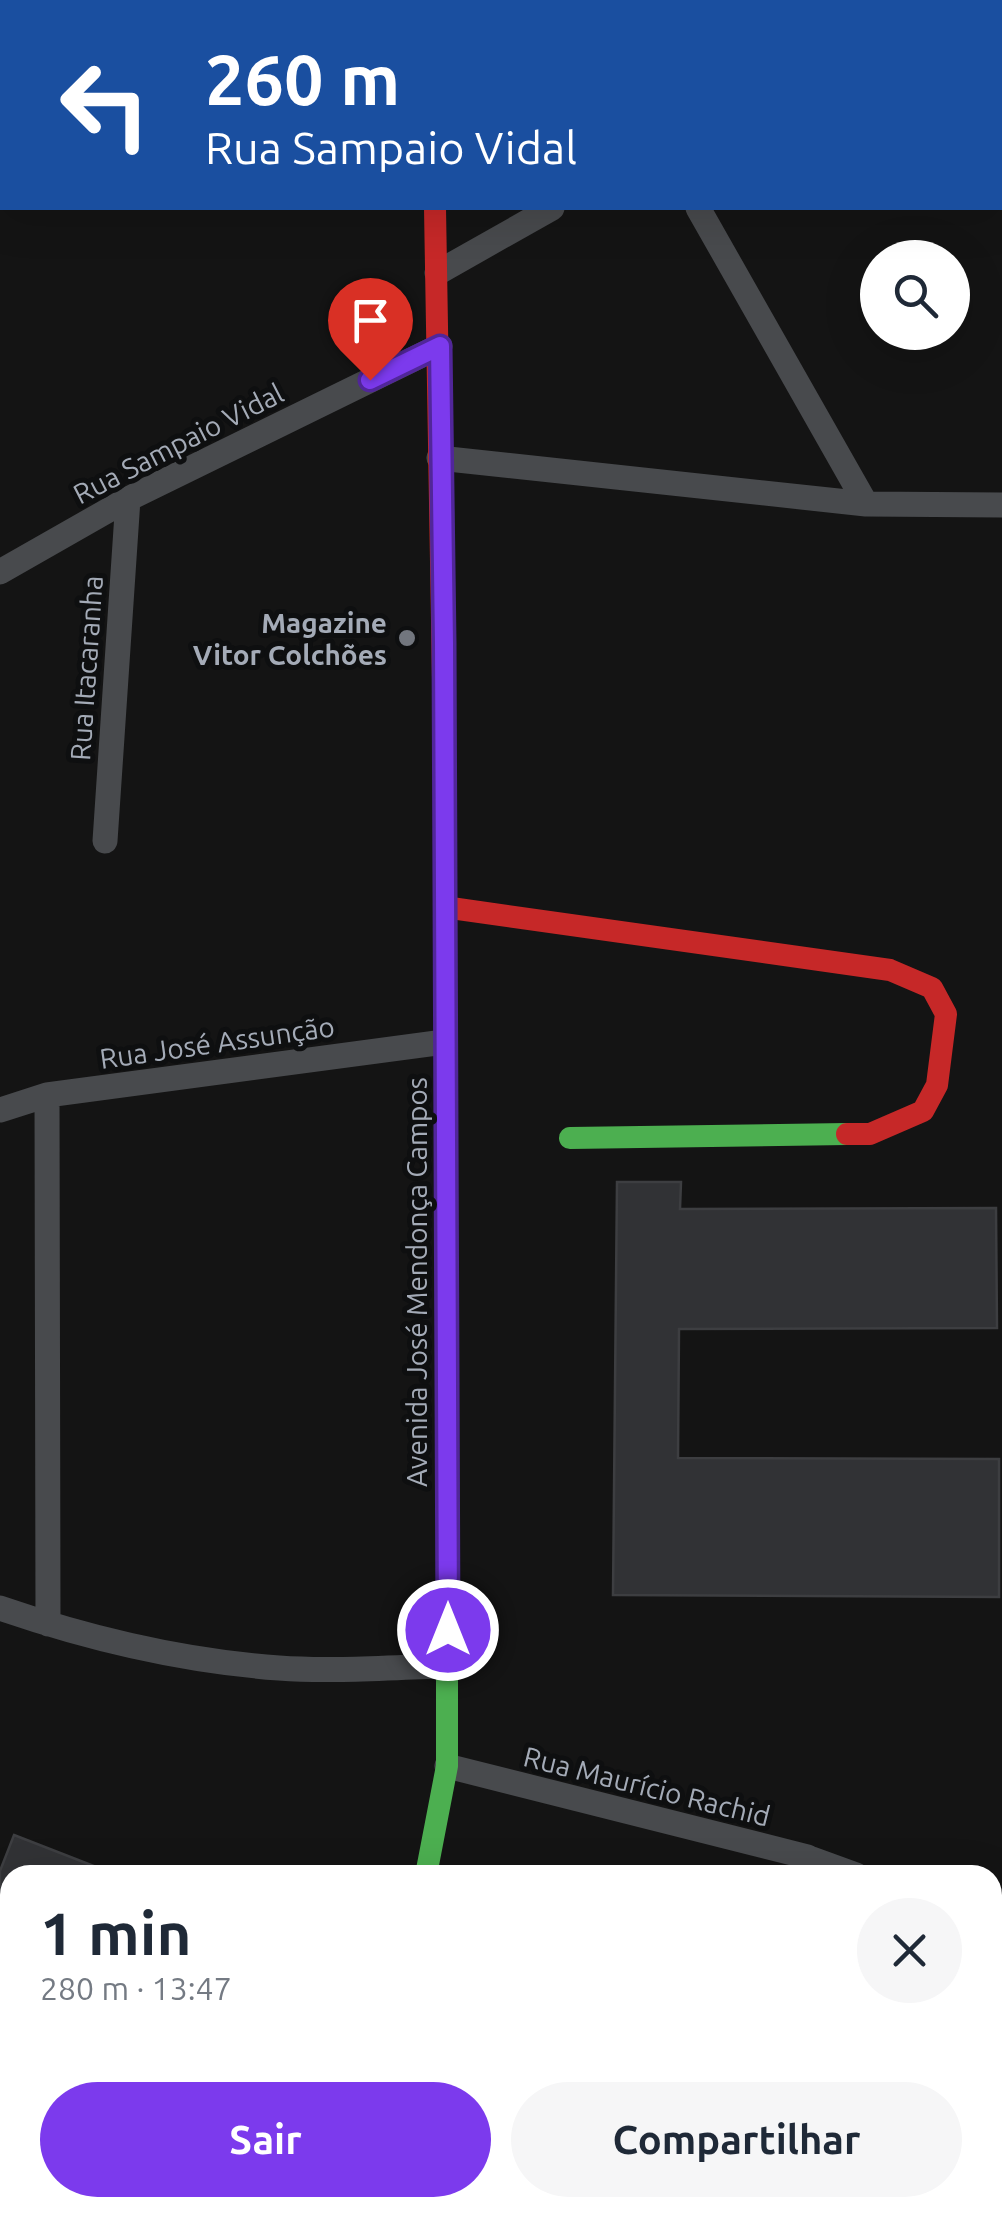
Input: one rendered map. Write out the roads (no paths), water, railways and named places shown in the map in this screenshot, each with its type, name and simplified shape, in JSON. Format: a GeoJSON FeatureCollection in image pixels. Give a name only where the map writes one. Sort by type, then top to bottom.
{"type":"FeatureCollection","features":[{"type":"Feature","properties":{"kind":"main road","name":"Avenida José Mendonça Campos"},"geometry":{"type":"LineString","coordinates":[[428,1865],[447,1766],[448,1666],[444,643],[435,210]]}},
{"type":"Feature","properties":{"kind":"main road"},"geometry":{"type":"LineString","coordinates":[[444,907],[890,970],[932,988],[946,1014],[937,1086],[922,1111],[870,1134],[570,1138]]}},
{"type":"Feature","properties":{"kind":"street"},"geometry":{"type":"LineString","coordinates":[[438,273],[548,210]]}},
{"type":"Feature","properties":{"kind":"street"},"geometry":{"type":"LineString","coordinates":[[699,210],[866,504]]}},
{"type":"Feature","properties":{"kind":"street","name":"Rua Sampaio Vidal"},"geometry":{"type":"LineString","coordinates":[[0,572],[128,499],[440,346]]}},
{"type":"Feature","properties":{"kind":"street"},"geometry":{"type":"LineString","coordinates":[[439,458],[866,504],[1002,506]]}},
{"type":"Feature","properties":{"kind":"street","name":"Rua Itacaranha"},"geometry":{"type":"LineString","coordinates":[[105,842],[128,499]]}},
{"type":"Feature","properties":{"kind":"street","name":"Rua José Assunção"},"geometry":{"type":"LineString","coordinates":[[0,1110],[47,1096],[444,1042]]}},
{"type":"Feature","properties":{"kind":"street"},"geometry":{"type":"LineString","coordinates":[[47,1096],[48,1624]]}},
{"type":"Feature","properties":{"kind":"street"},"geometry":{"type":"LineString","coordinates":[[0,1608],[48,1624],[188,1658],[282,1668],[448,1666]]}},
{"type":"Feature","properties":{"kind":"street","name":"Rua Maurício Rachid"},"geometry":{"type":"LineString","coordinates":[[447,1766],[814,1865]]}},
{"type":"Feature","properties":{"kind":"place","name":"Magazine Vitor Colchões"},"geometry":{"type":"Point","coordinates":[407,638]}}]}
